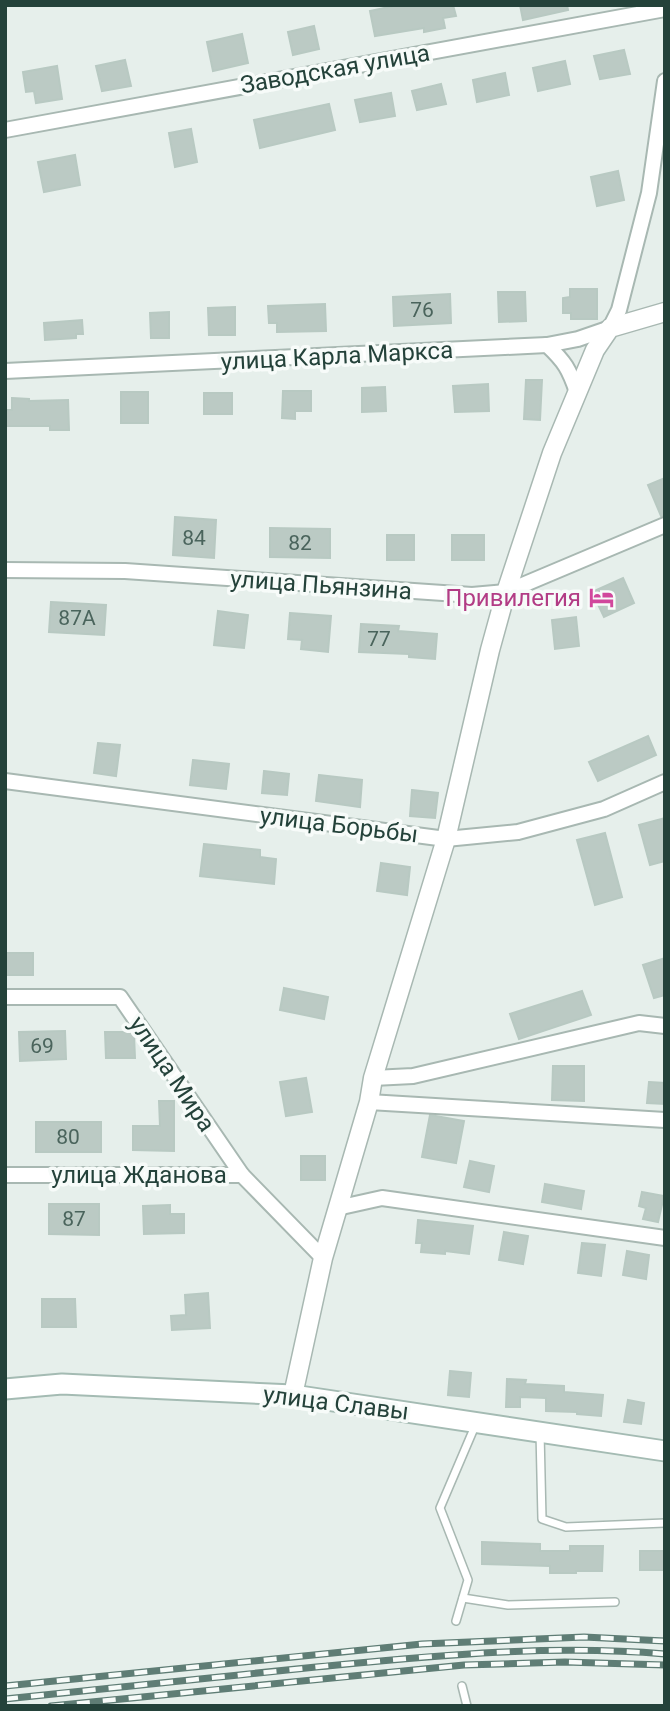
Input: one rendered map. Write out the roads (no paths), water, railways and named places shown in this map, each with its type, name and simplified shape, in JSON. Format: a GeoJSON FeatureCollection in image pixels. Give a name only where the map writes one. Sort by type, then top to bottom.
{"type":"FeatureCollection","features":[{"type":"Feature","properties":{"kind":"main road","name":"улица Славы"},"geometry":{"type":"LineString","coordinates":[[5,1389],[62,1384],[293,1395],[665,1451]]}},
{"type":"Feature","properties":{"kind":"street","name":"Заводская улица"},"geometry":{"type":"LineString","coordinates":[[5,130],[665,9]]}},
{"type":"Feature","properties":{"kind":"street"},"geometry":{"type":"LineString","coordinates":[[293,1395],[323,1258],[369,1102],[373,1078],[446,839],[506,592],[552,453],[595,350],[619,310],[649,193],[665,81]]}},
{"type":"Feature","properties":{"kind":"street"},"geometry":{"type":"LineString","coordinates":[[649,193],[665,188]]}},
{"type":"Feature","properties":{"kind":"street","name":"улица Карла Маркса"},"geometry":{"type":"LineString","coordinates":[[5,371],[547,345],[578,340],[665,312]]}},
{"type":"Feature","properties":{"kind":"street"},"geometry":{"type":"LineString","coordinates":[[547,345],[570,371],[577,392]]}},
{"type":"Feature","properties":{"kind":"street","name":"улица Пьянзина"},"geometry":{"type":"LineString","coordinates":[[5,570],[125,571],[472,596],[506,592],[665,525]]}},
{"type":"Feature","properties":{"kind":"street","name":"улица Борьбы"},"geometry":{"type":"LineString","coordinates":[[5,781],[446,839],[518,832],[604,809],[665,782]]}},
{"type":"Feature","properties":{"kind":"street","name":"улица Мира"},"geometry":{"type":"LineString","coordinates":[[5,997],[120,997],[242,1175]]}},
{"type":"Feature","properties":{"kind":"street"},"geometry":{"type":"LineString","coordinates":[[373,1078],[414,1076],[639,1023],[665,1026]]}},
{"type":"Feature","properties":{"kind":"street"},"geometry":{"type":"LineString","coordinates":[[369,1102],[665,1120]]}},
{"type":"Feature","properties":{"kind":"street","name":"улица Жданова"},"geometry":{"type":"LineString","coordinates":[[5,1175],[242,1175],[323,1258]]}},
{"type":"Feature","properties":{"kind":"street"},"geometry":{"type":"LineString","coordinates":[[337,1208],[382,1198],[665,1238]]}},
{"type":"Feature","properties":{"kind":"lane"},"geometry":{"type":"LineString","coordinates":[[456,1621],[468,1580],[440,1508],[477,1422]]}},
{"type":"Feature","properties":{"kind":"lane"},"geometry":{"type":"LineString","coordinates":[[540,1432],[542,1519],[566,1527],[665,1523]]}},
{"type":"Feature","properties":{"kind":"lane"},"geometry":{"type":"LineString","coordinates":[[463,1598],[508,1605],[615,1602]]}},
{"type":"Feature","properties":{"kind":"lane"},"geometry":{"type":"LineString","coordinates":[[462,1686],[467,1706]]}},
{"type":"Feature","properties":{"kind":"railway"},"geometry":{"type":"LineString","coordinates":[[5,1686],[422,1644],[584,1637],[665,1641]]}},
{"type":"Feature","properties":{"kind":"railway"},"geometry":{"type":"LineString","coordinates":[[5,1699],[447,1655],[578,1650],[665,1654]]}},
{"type":"Feature","properties":{"kind":"railway"},"geometry":{"type":"LineString","coordinates":[[51,1706],[464,1665],[565,1662],[665,1665]]}},
{"type":"Feature","properties":{"kind":"place","name":"Привилегия"},"geometry":{"type":"Point","coordinates":[601,598]}}]}
